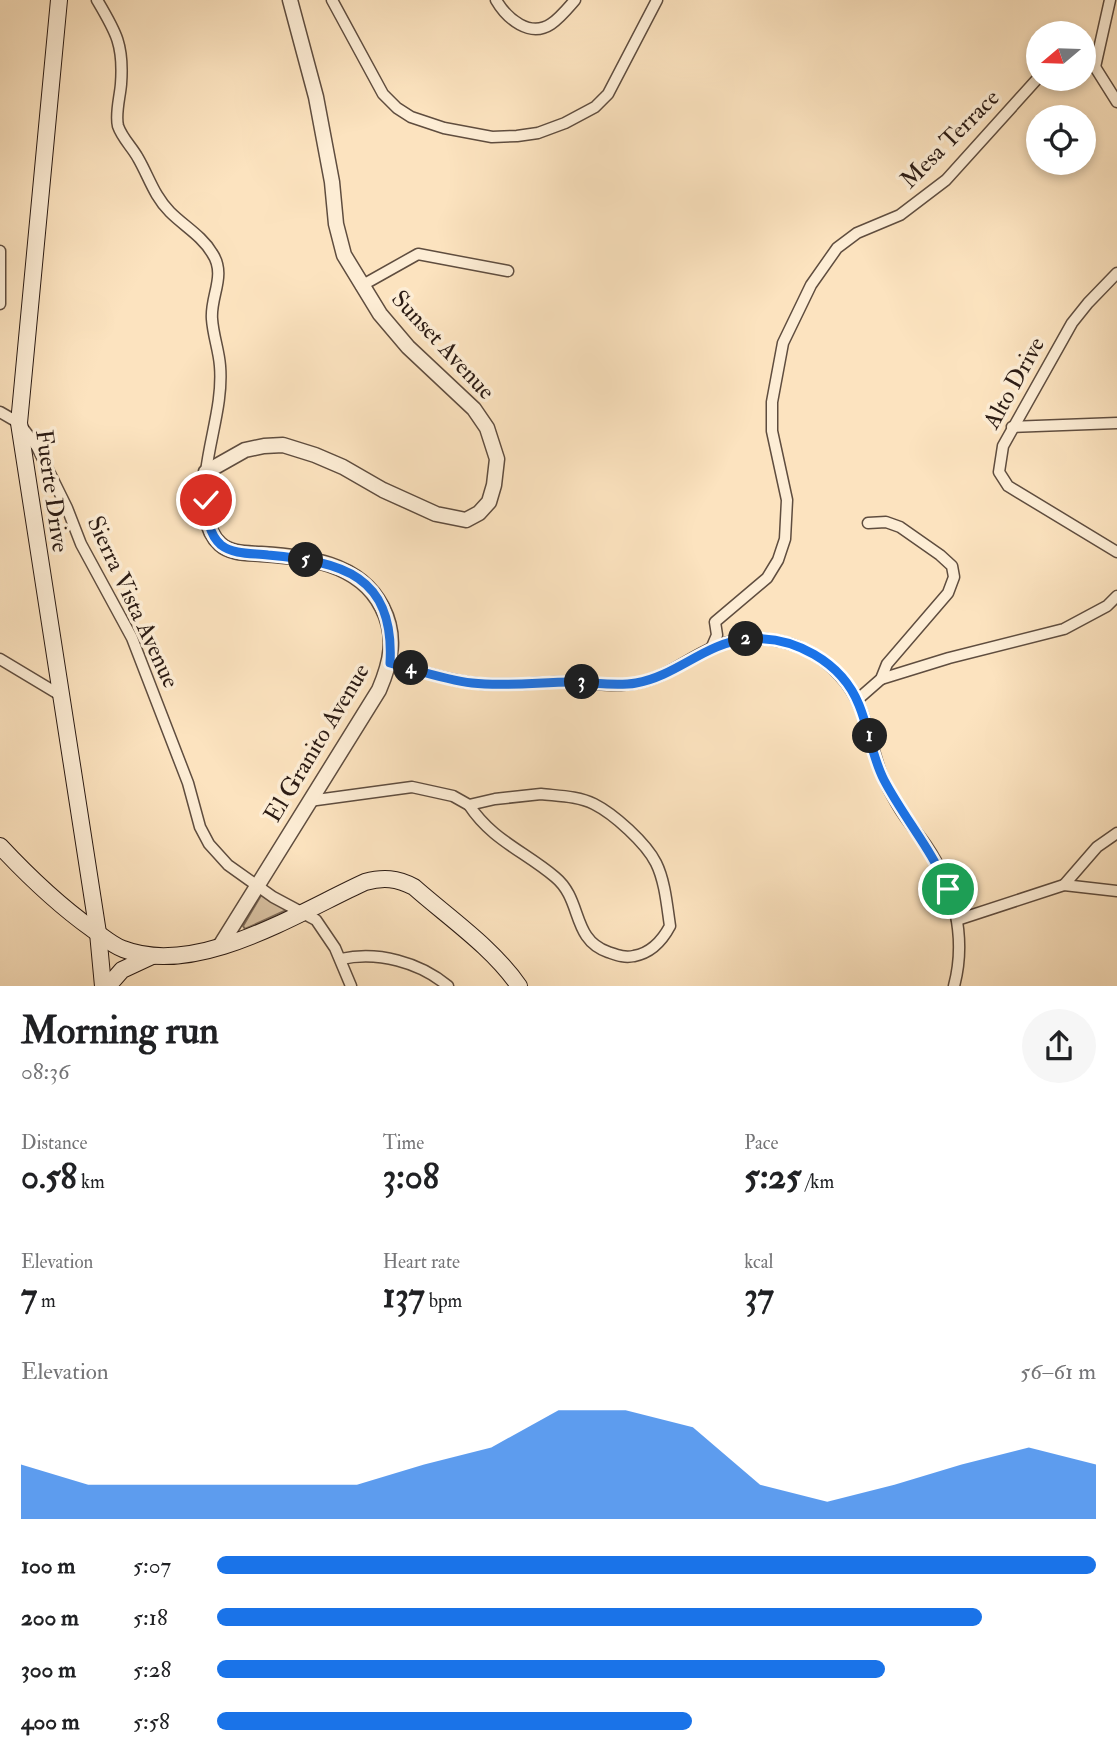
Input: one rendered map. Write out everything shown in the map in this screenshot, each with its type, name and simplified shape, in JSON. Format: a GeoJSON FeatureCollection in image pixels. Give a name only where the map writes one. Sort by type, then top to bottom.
{"type":"FeatureCollection","features":[{"type":"Feature","properties":{"kind":"main road","name":"Fuerte Drive"},"geometry":{"type":"LineString","coordinates":[[59,0],[19,423],[105,986]]}},
{"type":"Feature","properties":{"kind":"main road"},"geometry":{"type":"LineString","coordinates":[[0,846],[43,891],[98,933],[122,949],[152,956],[186,955],[220,946],[257,934],[365,882],[383,878],[399,880],[414,887],[489,952],[519,986]]}},
{"type":"Feature","properties":{"kind":"main road"},"geometry":{"type":"LineString","coordinates":[[105,986],[122,970],[152,956]]}},
{"type":"Feature","properties":{"kind":"street","name":"El Granito Avenue"},"geometry":{"type":"LineString","coordinates":[[96,0],[117,34],[120,46],[121,82],[117,122],[120,130],[139,159],[149,184],[161,202],[206,245],[218,265],[219,279],[212,306],[212,320],[220,366],[220,387],[206,472],[206,514],[210,527],[220,544],[237,552],[325,562],[354,575],[372,590],[384,611],[390,631],[390,663],[379,690],[220,946]]}},
{"type":"Feature","properties":{"kind":"street","name":"Sunset Avenue"},"geometry":{"type":"LineString","coordinates":[[206,472],[245,450],[283,445],[343,467],[383,490],[436,514],[466,520],[479,513],[489,502],[494,485],[497,459],[487,428],[474,409],[408,346],[380,314],[344,255],[335,224],[332,182],[316,97],[290,0]]}},
{"type":"Feature","properties":{"kind":"street"},"geometry":{"type":"LineString","coordinates":[[332,0],[383,94],[397,108],[411,117],[444,128],[492,137],[537,133],[565,123],[595,107],[608,94],[657,0]]}},
{"type":"Feature","properties":{"kind":"street"},"geometry":{"type":"LineString","coordinates":[[496,0],[515,22],[529,29],[539,30],[552,24],[575,0]]}},
{"type":"Feature","properties":{"kind":"street"},"geometry":{"type":"LineString","coordinates":[[1096,63],[1110,0]]}},
{"type":"Feature","properties":{"kind":"street"},"geometry":{"type":"LineString","coordinates":[[1096,69],[1117,103]]}},
{"type":"Feature","properties":{"kind":"street","name":"Mesa Terrace"},"geometry":{"type":"LineString","coordinates":[[711,649],[717,635],[715,622],[767,578],[778,560],[785,539],[788,513],[772,431],[772,401],[783,343],[811,285],[837,248],[857,233],[900,215],[946,180],[1026,91]]}},
{"type":"Feature","properties":{"kind":"street"},"geometry":{"type":"LineString","coordinates":[[0,251],[0,304]]}},
{"type":"Feature","properties":{"kind":"street"},"geometry":{"type":"LineString","coordinates":[[361,286],[418,254],[508,271]]}},
{"type":"Feature","properties":{"kind":"street","name":"Alto Drive"},"geometry":{"type":"LineString","coordinates":[[1117,273],[1072,323],[1012,428],[999,461],[999,472],[1008,486],[1117,552]]}},
{"type":"Feature","properties":{"kind":"street","name":"Sierra Vista Avenue"},"geometry":{"type":"LineString","coordinates":[[0,412],[19,423],[37,447],[81,544],[132,638],[188,783],[204,836],[221,859],[258,886],[316,920],[341,959],[351,986]]}},
{"type":"Feature","properties":{"kind":"street"},"geometry":{"type":"LineString","coordinates":[[1012,428],[1117,423]]}},
{"type":"Feature","properties":{"kind":"street"},"geometry":{"type":"LineString","coordinates":[[857,700],[881,678],[887,664],[948,593],[954,576],[952,566],[940,555],[900,527],[886,522],[868,523]]}},
{"type":"Feature","properties":{"kind":"street"},"geometry":{"type":"LineString","coordinates":[[881,678],[1064,629],[1107,606],[1117,596]]}},
{"type":"Feature","properties":{"kind":"street"},"geometry":{"type":"LineString","coordinates":[[390,663],[473,683],[571,682],[621,685],[652,680],[711,649],[747,639],[770,639],[812,653],[832,667],[857,700],[882,776],[910,825],[938,866],[948,889],[957,920],[960,951],[954,986]]}},
{"type":"Feature","properties":{"kind":"street"},"geometry":{"type":"LineString","coordinates":[[0,659],[60,695]]}},
{"type":"Feature","properties":{"kind":"street"},"geometry":{"type":"LineString","coordinates":[[309,801],[412,787],[453,796],[469,805],[499,839],[556,877],[575,904],[580,926],[598,949],[621,957],[634,956],[655,947],[666,934],[670,926],[656,863],[632,834],[608,813],[592,803],[541,794],[469,805]]}},
{"type":"Feature","properties":{"kind":"street"},"geometry":{"type":"LineString","coordinates":[[1065,885],[1097,847],[1117,833]]}},
{"type":"Feature","properties":{"kind":"street"},"geometry":{"type":"LineString","coordinates":[[957,920],[1065,885],[1117,891]]}},
{"type":"Feature","properties":{"kind":"street"},"geometry":{"type":"LineString","coordinates":[[341,959],[360,955],[406,962],[436,976],[448,986]]}},
{"type":"Feature","properties":{"kind":"shaded area"},"geometry":{"type":"Polygon","coordinates":[[[263,892],[291,908],[245,929],[243,926],[263,892]]]}},
{"type":"Feature","properties":{"kind":"route"},"geometry":{"type":"LineString","coordinates":[[206,500],[210,527],[220,544],[237,552],[325,562],[354,575],[372,590],[384,611],[390,631],[390,663],[456,680],[498,684],[636,683],[667,674],[723,644],[747,639],[780,641],[812,653],[832,667],[854,694],[882,776],[910,825],[931,854],[948,889]]}}]}
